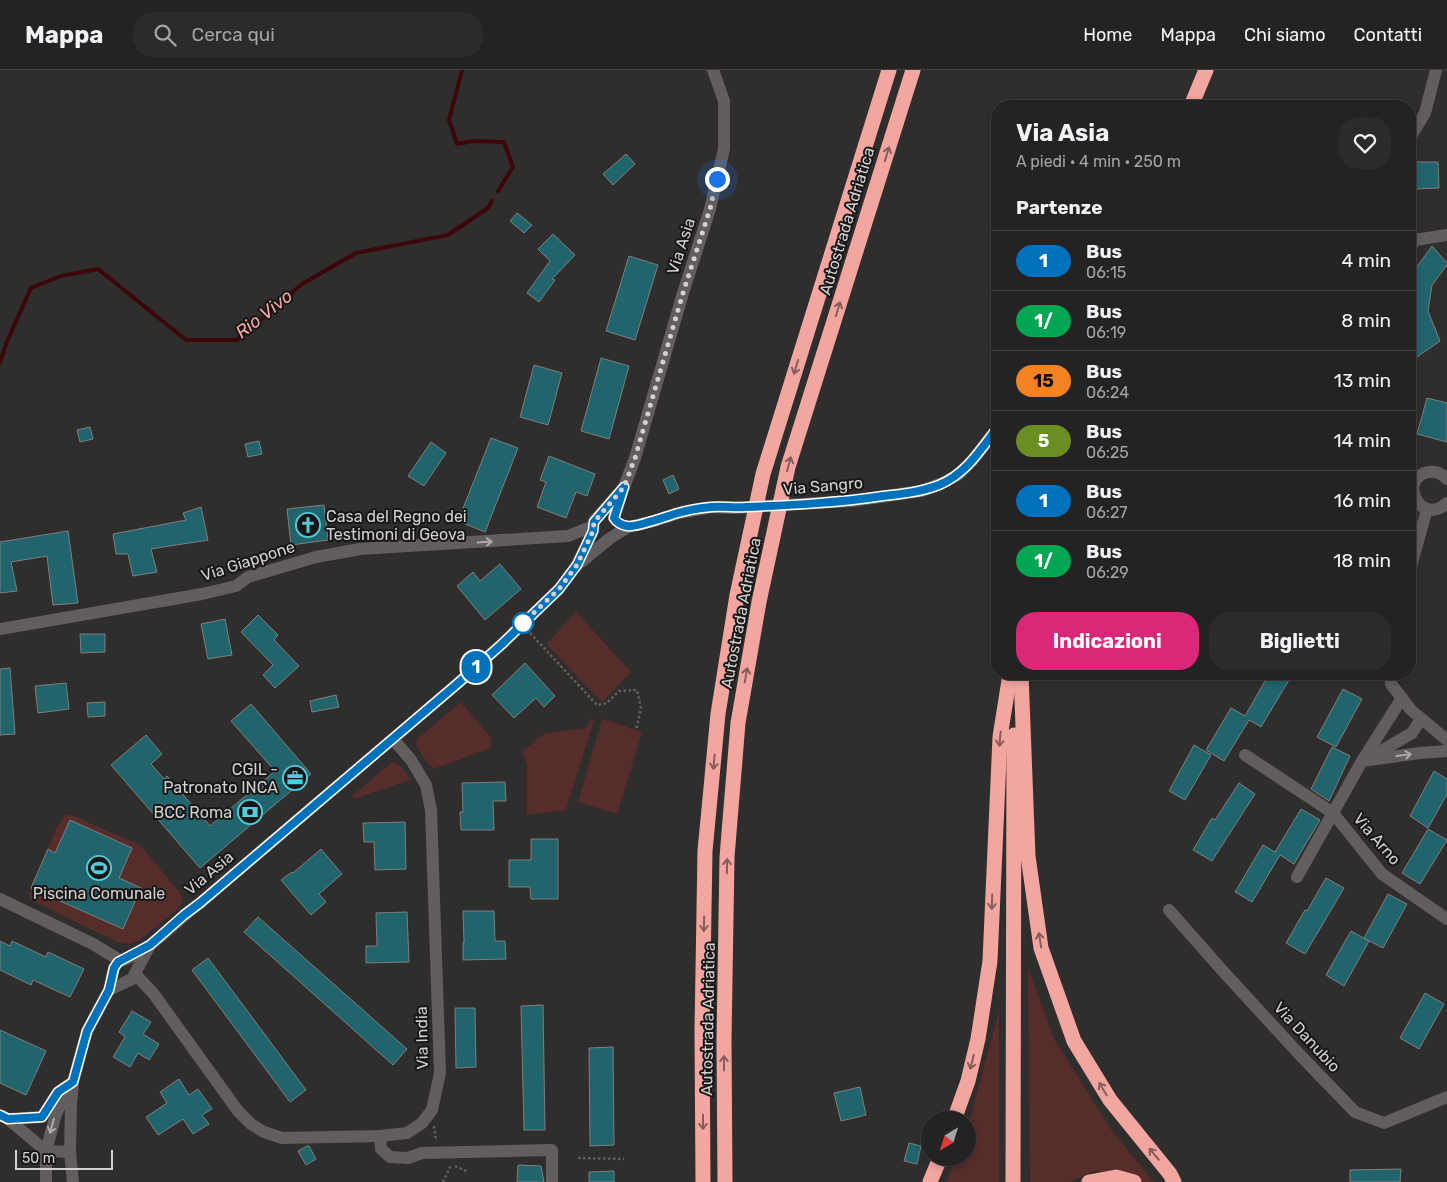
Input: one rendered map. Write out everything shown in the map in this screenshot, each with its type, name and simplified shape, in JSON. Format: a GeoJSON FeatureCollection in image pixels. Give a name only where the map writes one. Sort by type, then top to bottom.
{"type":"FeatureCollection","features":[{"type":"Feature","properties":{"kind":"highway","name":"Autostrada Adriatica"},"geometry":{"type":"LineString","coordinates":[[703,1182],[702,1030],[705,851],[718,714],[737,596],[763,474],[889,70]]}},
{"type":"Feature","properties":{"kind":"highway","name":"Autostrada Adriatica"},"geometry":{"type":"LineString","coordinates":[[725,1182],[724,1040],[728,856],[738,723],[759,602],[788,468],[913,70]]}},
{"type":"Feature","properties":{"kind":"highway"},"geometry":{"type":"LineString","coordinates":[[1194,100],[1206,70]]}},
{"type":"Feature","properties":{"kind":"highway"},"geometry":{"type":"LineString","coordinates":[[957,1111],[968,1081],[978,1039],[990,961],[1000,737],[1009,680]]}},
{"type":"Feature","properties":{"kind":"highway"},"geometry":{"type":"LineString","coordinates":[[1013,1182],[1014,680]]}},
{"type":"Feature","properties":{"kind":"highway"},"geometry":{"type":"LineString","coordinates":[[1022,680],[1028,856],[1041,948],[1074,1041],[1110,1100],[1170,1174],[1174,1182]]}},
{"type":"Feature","properties":{"kind":"highway"},"geometry":{"type":"LineString","coordinates":[[930,1182],[937,1166]]}},
{"type":"Feature","properties":{"kind":"highway"},"geometry":{"type":"LineString","coordinates":[[1089,1182],[1116,1177],[1134,1182]]}},
{"type":"Feature","properties":{"kind":"street","name":"Via Asia"},"geometry":{"type":"LineString","coordinates":[[620,523],[624,487],[635,458],[683,293],[710,209],[724,150],[724,100],[714,70]]}},
{"type":"Feature","properties":{"kind":"street"},"geometry":{"type":"LineString","coordinates":[[1416,128],[1425,113],[1436,70]]}},
{"type":"Feature","properties":{"kind":"street"},"geometry":{"type":"LineString","coordinates":[[1416,240],[1447,235]]}},
{"type":"Feature","properties":{"kind":"street","name":"Via Sangro"},"geometry":{"type":"LineString","coordinates":[[611,537],[620,523],[654,521],[679,513],[712,507],[852,501],[921,491],[958,475],[972,461],[991,436]]}},
{"type":"Feature","properties":{"kind":"street"},"geometry":{"type":"LineString","coordinates":[[1416,478],[1430,472],[1440,474],[1447,479]]}},
{"type":"Feature","properties":{"kind":"street","name":"Via Asia"},"geometry":{"type":"LineString","coordinates":[[118,965],[150,945],[457,684],[522,624],[559,589],[577,565],[594,525],[624,487]]}},
{"type":"Feature","properties":{"kind":"street"},"geometry":{"type":"LineString","coordinates":[[1416,499],[1426,509],[1434,510],[1447,503]]}},
{"type":"Feature","properties":{"kind":"street"},"geometry":{"type":"LineString","coordinates":[[1416,547],[1426,509]]}},
{"type":"Feature","properties":{"kind":"street"},"geometry":{"type":"LineString","coordinates":[[611,537],[600,538],[594,525],[606,514],[620,523]]}},
{"type":"Feature","properties":{"kind":"street","name":"Via Giappone"},"geometry":{"type":"LineString","coordinates":[[0,629],[202,594],[236,586],[248,576],[316,558],[360,549],[568,536],[594,525]]}},
{"type":"Feature","properties":{"kind":"street"},"geometry":{"type":"LineString","coordinates":[[568,536],[576,538],[585,548]]}},
{"type":"Feature","properties":{"kind":"street","name":"Via Asia"},"geometry":{"type":"LineString","coordinates":[[577,565],[611,537]]}},
{"type":"Feature","properties":{"kind":"street"},"geometry":{"type":"LineString","coordinates":[[1391,680],[1391,684],[1411,710],[1447,740]]}},
{"type":"Feature","properties":{"kind":"street","name":"Via Arno"},"geometry":{"type":"LineString","coordinates":[[1297,877],[1362,761],[1402,698]]}},
{"type":"Feature","properties":{"kind":"street"},"geometry":{"type":"LineString","coordinates":[[1362,761],[1412,733],[1422,719]]}},
{"type":"Feature","properties":{"kind":"street","name":"Via India"},"geometry":{"type":"LineString","coordinates":[[132,977],[153,993],[238,1111],[251,1124],[264,1132],[282,1138],[380,1136],[407,1133],[422,1123],[432,1110],[440,1073],[431,810],[426,785],[411,760],[393,739]]}},
{"type":"Feature","properties":{"kind":"street"},"geometry":{"type":"LineString","coordinates":[[1362,761],[1447,751]]}},
{"type":"Feature","properties":{"kind":"street","name":"Via Arno"},"geometry":{"type":"LineString","coordinates":[[1245,755],[1333,813],[1382,874],[1447,918]]}},
{"type":"Feature","properties":{"kind":"street"},"geometry":{"type":"LineString","coordinates":[[0,899],[93,944],[118,965]]}},
{"type":"Feature","properties":{"kind":"street","name":"Via Danubio"},"geometry":{"type":"LineString","coordinates":[[1169,910],[1354,1112],[1384,1123],[1447,1096]]}},
{"type":"Feature","properties":{"kind":"street","name":"Via Asia"},"geometry":{"type":"LineString","coordinates":[[132,977],[150,945]]}},
{"type":"Feature","properties":{"kind":"street"},"geometry":{"type":"LineString","coordinates":[[128,961],[132,963],[132,977],[123,982],[117,980],[114,976],[118,965],[128,961]]}},
{"type":"Feature","properties":{"kind":"street"},"geometry":{"type":"LineString","coordinates":[[73,1182],[70,1152],[73,1082],[87,1031],[109,990],[118,965]]}},
{"type":"Feature","properties":{"kind":"street"},"geometry":{"type":"LineString","coordinates":[[109,990],[132,977]]}},
{"type":"Feature","properties":{"kind":"street"},"geometry":{"type":"LineString","coordinates":[[4,1117],[42,1117],[58,1092],[73,1082]]}},
{"type":"Feature","properties":{"kind":"street"},"geometry":{"type":"LineString","coordinates":[[46,1182],[46,1151],[56,1114],[73,1082]]}},
{"type":"Feature","properties":{"kind":"street"},"geometry":{"type":"LineString","coordinates":[[4,1117],[46,1151],[70,1152]]}},
{"type":"Feature","properties":{"kind":"street"},"geometry":{"type":"LineString","coordinates":[[380,1136],[382,1149],[390,1157],[408,1158],[422,1153],[552,1150],[552,1182]]}},
{"type":"Feature","properties":{"kind":"path"},"geometry":{"type":"LineString","coordinates":[[522,624],[597,706],[607,703],[620,691],[637,690],[640,708],[636,730]]}},
{"type":"Feature","properties":{"kind":"path"},"geometry":{"type":"LineString","coordinates":[[578,1158],[624,1159]]}},
{"type":"Feature","properties":{"kind":"path"},"geometry":{"type":"LineString","coordinates":[[443,1182],[452,1164]]}},
{"type":"Feature","properties":{"kind":"shaded area"},"geometry":{"type":"Polygon","coordinates":[[[576,612],[631,672],[602,702],[546,644],[576,612]]]}},
{"type":"Feature","properties":{"kind":"shaded area"},"geometry":{"type":"Polygon","coordinates":[[[461,702],[491,738],[491,748],[433,769],[419,751],[417,739],[461,702]]]}},
{"type":"Feature","properties":{"kind":"shaded area"},"geometry":{"type":"Polygon","coordinates":[[[590,719],[594,720],[566,810],[527,815],[527,765],[522,752],[545,733],[587,728],[590,719]]]}},
{"type":"Feature","properties":{"kind":"shaded area"},"geometry":{"type":"Polygon","coordinates":[[[602,719],[642,732],[617,814],[578,802],[602,719]]]}},
{"type":"Feature","properties":{"kind":"shaded area"},"geometry":{"type":"Polygon","coordinates":[[[392,762],[401,766],[411,780],[353,799],[352,796],[392,762]]]}},
{"type":"Feature","properties":{"kind":"shaded area","name":"Piscina Comunale"},"geometry":{"type":"Polygon","coordinates":[[[69,814],[140,845],[180,893],[183,901],[177,910],[138,941],[127,944],[117,942],[31,900],[29,894],[31,888],[57,827],[64,816],[69,814]]]}},
{"type":"Feature","properties":{"kind":"shaded area"},"geometry":{"type":"Polygon","coordinates":[[[1028,968],[1054,1039],[1112,1131],[1154,1182],[1143,1182],[1131,1174],[1094,1171],[1070,1182],[1030,1182],[1028,968]]]}},
{"type":"Feature","properties":{"kind":"shaded area"},"geometry":{"type":"Polygon","coordinates":[[[999,1010],[999,1182],[946,1182],[953,1166],[976,1166],[976,1111],[972,1111],[999,1010]]]}},
{"type":"Feature","properties":{"kind":"building"},"geometry":{"type":"Polygon","coordinates":[[[626,154],[635,164],[613,185],[603,174],[626,154]]]}},
{"type":"Feature","properties":{"kind":"building"},"geometry":{"type":"Polygon","coordinates":[[[1416,162],[1438,162],[1439,188],[1416,189],[1416,162]]]}},
{"type":"Feature","properties":{"kind":"building"},"geometry":{"type":"Polygon","coordinates":[[[517,213],[532,225],[524,233],[510,221],[517,213]]]}},
{"type":"Feature","properties":{"kind":"building"},"geometry":{"type":"Polygon","coordinates":[[[553,234],[575,255],[552,279],[555,280],[539,302],[527,293],[550,261],[538,249],[553,234]]]}},
{"type":"Feature","properties":{"kind":"building"},"geometry":{"type":"Polygon","coordinates":[[[1432,246],[1447,263],[1432,285],[1428,311],[1440,341],[1417,357],[1416,355],[1416,268],[1432,246]]]}},
{"type":"Feature","properties":{"kind":"building"},"geometry":{"type":"Polygon","coordinates":[[[629,256],[658,265],[635,340],[606,331],[629,256]]]}},
{"type":"Feature","properties":{"kind":"building"},"geometry":{"type":"Polygon","coordinates":[[[601,358],[629,366],[609,439],[581,431],[601,358]]]}},
{"type":"Feature","properties":{"kind":"building"},"geometry":{"type":"Polygon","coordinates":[[[534,365],[562,373],[548,425],[520,417],[534,365]]]}},
{"type":"Feature","properties":{"kind":"building"},"geometry":{"type":"Polygon","coordinates":[[[1427,398],[1447,403],[1447,442],[1417,434],[1427,398]]]}},
{"type":"Feature","properties":{"kind":"building"},"geometry":{"type":"Polygon","coordinates":[[[90,427],[93,439],[80,442],[77,430],[90,427]]]}},
{"type":"Feature","properties":{"kind":"building"},"geometry":{"type":"Polygon","coordinates":[[[491,438],[518,448],[485,532],[458,521],[491,438]]]}},
{"type":"Feature","properties":{"kind":"building"},"geometry":{"type":"Polygon","coordinates":[[[259,441],[262,454],[248,457],[245,444],[259,441]]]}},
{"type":"Feature","properties":{"kind":"building"},"geometry":{"type":"Polygon","coordinates":[[[431,442],[446,453],[424,486],[408,476],[431,442]]]}},
{"type":"Feature","properties":{"kind":"building"},"geometry":{"type":"Polygon","coordinates":[[[549,456],[595,474],[587,496],[576,492],[566,518],[537,507],[546,482],[540,480],[549,456]]]}},
{"type":"Feature","properties":{"kind":"building"},"geometry":{"type":"Polygon","coordinates":[[[673,475],[679,489],[669,494],[663,480],[673,475]]]}},
{"type":"Feature","properties":{"kind":"building","name":"Casa del Regno dei Testimoni di Geova"},"geometry":{"type":"Polygon","coordinates":[[[324,505],[328,540],[291,545],[287,509],[324,505]]]}},
{"type":"Feature","properties":{"kind":"building"},"geometry":{"type":"Polygon","coordinates":[[[201,507],[208,540],[151,549],[157,572],[133,576],[128,554],[116,554],[113,534],[186,520],[183,513],[201,507]]]}},
{"type":"Feature","properties":{"kind":"building"},"geometry":{"type":"Polygon","coordinates":[[[68,531],[78,603],[53,605],[47,556],[11,562],[17,591],[0,593],[0,542],[68,531]]]}},
{"type":"Feature","properties":{"kind":"building"},"geometry":{"type":"Polygon","coordinates":[[[500,564],[521,589],[485,620],[457,586],[473,572],[480,581],[500,564]]]}},
{"type":"Feature","properties":{"kind":"building"},"geometry":{"type":"Polygon","coordinates":[[[258,615],[278,635],[274,640],[299,666],[275,688],[263,675],[273,665],[241,632],[258,615]]]}},
{"type":"Feature","properties":{"kind":"building"},"geometry":{"type":"Polygon","coordinates":[[[225,619],[232,655],[208,659],[201,624],[225,619]]]}},
{"type":"Feature","properties":{"kind":"building"},"geometry":{"type":"Polygon","coordinates":[[[80,634],[105,634],[105,652],[81,653],[80,634]]]}},
{"type":"Feature","properties":{"kind":"building"},"geometry":{"type":"Polygon","coordinates":[[[525,663],[555,696],[544,707],[536,698],[514,718],[492,695],[525,663]]]}},
{"type":"Feature","properties":{"kind":"building"},"geometry":{"type":"Polygon","coordinates":[[[10,668],[15,734],[0,735],[0,669],[10,668]]]}},
{"type":"Feature","properties":{"kind":"building"},"geometry":{"type":"Polygon","coordinates":[[[1266,680],[1289,680],[1261,727],[1249,720],[1224,761],[1206,750],[1231,708],[1245,716],[1266,680]]]}},
{"type":"Feature","properties":{"kind":"building"},"geometry":{"type":"Polygon","coordinates":[[[66,683],[69,709],[38,713],[35,686],[66,683]]]}},
{"type":"Feature","properties":{"kind":"building"},"geometry":{"type":"Polygon","coordinates":[[[1343,689],[1362,699],[1336,747],[1317,737],[1343,689]]]}},
{"type":"Feature","properties":{"kind":"building"},"geometry":{"type":"Polygon","coordinates":[[[336,695],[339,707],[312,712],[310,701],[336,695]]]}},
{"type":"Feature","properties":{"kind":"building"},"geometry":{"type":"Polygon","coordinates":[[[105,702],[105,716],[88,717],[87,703],[105,702]]]}},
{"type":"Feature","properties":{"kind":"building"},"geometry":{"type":"Polygon","coordinates":[[[251,704],[311,774],[200,868],[111,765],[146,735],[162,754],[151,764],[164,779],[167,776],[210,826],[275,771],[231,721],[251,704]]]}},
{"type":"Feature","properties":{"kind":"building"},"geometry":{"type":"Polygon","coordinates":[[[1194,745],[1211,755],[1185,800],[1169,791],[1194,745]]]}},
{"type":"Feature","properties":{"kind":"building"},"geometry":{"type":"Polygon","coordinates":[[[1332,747],[1350,756],[1329,801],[1311,789],[1332,747]]]}},
{"type":"Feature","properties":{"kind":"building"},"geometry":{"type":"Polygon","coordinates":[[[1434,771],[1447,779],[1447,794],[1428,828],[1410,816],[1434,771]]]}},
{"type":"Feature","properties":{"kind":"building"},"geometry":{"type":"Polygon","coordinates":[[[505,782],[506,801],[493,801],[494,830],[461,830],[460,812],[463,812],[462,783],[505,782]]]}},
{"type":"Feature","properties":{"kind":"building"},"geometry":{"type":"Polygon","coordinates":[[[1239,783],[1255,794],[1212,861],[1193,850],[1212,818],[1215,820],[1239,783]]]}},
{"type":"Feature","properties":{"kind":"building"},"geometry":{"type":"Polygon","coordinates":[[[1301,809],[1320,820],[1294,864],[1280,855],[1252,902],[1235,892],[1263,845],[1275,852],[1301,809]]]}},
{"type":"Feature","properties":{"kind":"building"},"geometry":{"type":"Polygon","coordinates":[[[70,820],[132,848],[119,878],[141,888],[123,929],[31,888],[48,849],[55,853],[70,820]]]}},
{"type":"Feature","properties":{"kind":"building"},"geometry":{"type":"Polygon","coordinates":[[[405,822],[406,869],[375,870],[374,842],[364,842],[363,823],[405,822]]]}},
{"type":"Feature","properties":{"kind":"building"},"geometry":{"type":"Polygon","coordinates":[[[1428,829],[1447,840],[1420,884],[1402,873],[1428,829]]]}},
{"type":"Feature","properties":{"kind":"building"},"geometry":{"type":"Polygon","coordinates":[[[531,839],[558,839],[558,899],[531,899],[530,887],[509,887],[509,860],[531,860],[531,839]]]}},
{"type":"Feature","properties":{"kind":"building"},"geometry":{"type":"Polygon","coordinates":[[[321,849],[342,874],[319,894],[326,902],[311,915],[281,880],[293,873],[321,849]]]}},
{"type":"Feature","properties":{"kind":"building"},"geometry":{"type":"Polygon","coordinates":[[[1326,878],[1344,888],[1305,954],[1286,943],[1326,878]]]}},
{"type":"Feature","properties":{"kind":"building"},"geometry":{"type":"Polygon","coordinates":[[[1388,894],[1407,904],[1383,948],[1364,938],[1388,894]]]}},
{"type":"Feature","properties":{"kind":"building"},"geometry":{"type":"Polygon","coordinates":[[[463,911],[494,911],[495,941],[505,941],[506,959],[463,960],[463,911]]]}},
{"type":"Feature","properties":{"kind":"building"},"geometry":{"type":"Polygon","coordinates":[[[407,912],[409,962],[366,963],[366,946],[377,946],[376,913],[407,912]]]}},
{"type":"Feature","properties":{"kind":"building"},"geometry":{"type":"Polygon","coordinates":[[[258,917],[407,1049],[393,1065],[244,932],[258,917]]]}},
{"type":"Feature","properties":{"kind":"building"},"geometry":{"type":"Polygon","coordinates":[[[1351,931],[1369,941],[1344,986],[1326,975],[1351,931]]]}},
{"type":"Feature","properties":{"kind":"building"},"geometry":{"type":"Polygon","coordinates":[[[0,941],[10,946],[12,941],[46,957],[48,952],[84,969],[70,997],[33,980],[31,985],[0,970],[0,941]]]}},
{"type":"Feature","properties":{"kind":"building"},"geometry":{"type":"Polygon","coordinates":[[[208,958],[306,1090],[290,1102],[192,970],[208,958]]]}},
{"type":"Feature","properties":{"kind":"building"},"geometry":{"type":"Polygon","coordinates":[[[1425,993],[1444,1004],[1419,1049],[1400,1038],[1425,993]]]}},
{"type":"Feature","properties":{"kind":"building"},"geometry":{"type":"Polygon","coordinates":[[[543,1005],[545,1130],[524,1130],[521,1006],[543,1005]]]}},
{"type":"Feature","properties":{"kind":"building"},"geometry":{"type":"Polygon","coordinates":[[[455,1008],[475,1008],[476,1067],[456,1068],[455,1008]]]}},
{"type":"Feature","properties":{"kind":"building"},"geometry":{"type":"Polygon","coordinates":[[[132,1011],[151,1022],[143,1034],[159,1044],[149,1060],[138,1053],[130,1067],[113,1057],[125,1037],[119,1032],[132,1011]]]}},
{"type":"Feature","properties":{"kind":"building"},"geometry":{"type":"Polygon","coordinates":[[[0,1030],[46,1051],[26,1095],[0,1083],[0,1030]]]}},
{"type":"Feature","properties":{"kind":"building"},"geometry":{"type":"Polygon","coordinates":[[[613,1047],[614,1145],[590,1146],[589,1048],[613,1047]]]}},
{"type":"Feature","properties":{"kind":"building"},"geometry":{"type":"Polygon","coordinates":[[[179,1079],[189,1095],[198,1089],[212,1109],[202,1115],[209,1124],[193,1134],[183,1119],[158,1135],[146,1117],[167,1103],[160,1092],[179,1079]]]}},
{"type":"Feature","properties":{"kind":"building"},"geometry":{"type":"Polygon","coordinates":[[[860,1087],[866,1115],[841,1121],[834,1093],[860,1087]]]}},
{"type":"Feature","properties":{"kind":"building"},"geometry":{"type":"Polygon","coordinates":[[[909,1143],[921,1146],[917,1164],[904,1161],[909,1143]]]}},
{"type":"Feature","properties":{"kind":"building"},"geometry":{"type":"Polygon","coordinates":[[[309,1146],[316,1159],[306,1165],[298,1151],[309,1146]]]}},
{"type":"Feature","properties":{"kind":"building"},"geometry":{"type":"Polygon","coordinates":[[[518,1165],[541,1166],[544,1182],[517,1182],[518,1165]]]}},
{"type":"Feature","properties":{"kind":"building"},"geometry":{"type":"Polygon","coordinates":[[[1401,1169],[1400,1182],[1350,1182],[1350,1170],[1401,1169]]]}},
{"type":"Feature","properties":{"kind":"building"},"geometry":{"type":"Polygon","coordinates":[[[614,1171],[614,1182],[589,1182],[589,1172],[614,1171]]]}},
{"type":"Feature","properties":{"kind":"waterway","name":"Rio Vivo"},"geometry":{"type":"LineString","coordinates":[[462,70],[449,120],[457,144],[473,141],[504,142],[513,167],[498,191]]}},
{"type":"Feature","properties":{"kind":"waterway","name":"Rio Vivo"},"geometry":{"type":"LineString","coordinates":[[0,363],[6,344],[31,288],[61,276],[98,269],[186,340],[237,340],[302,284],[356,253],[448,235],[488,208],[492,201]]}},
{"type":"Feature","properties":{"kind":"bus line","name":"1"},"geometry":{"type":"LineString","coordinates":[[0,1115],[8,1119],[42,1117],[58,1092],[73,1082],[87,1031],[109,990],[115,965],[150,945],[502,644],[559,589],[577,565],[593,531],[592,526],[594,522],[624,487],[614,518],[617,522],[628,527],[679,513],[712,507],[733,508],[852,501],[921,491],[940,484],[958,475],[972,461],[991,436]]}},
{"type":"Feature","properties":{"kind":"place","name":"Casa del Regno dei Testimoni di Geova"},"geometry":{"type":"Point","coordinates":[308,525]}},
{"type":"Feature","properties":{"kind":"place","name":"CGIL - Patronato INCA"},"geometry":{"type":"Point","coordinates":[295,778]}},
{"type":"Feature","properties":{"kind":"place","name":"BCC Roma"},"geometry":{"type":"Point","coordinates":[250,812]}},
{"type":"Feature","properties":{"kind":"place","name":"Piscina Comunale"},"geometry":{"type":"Point","coordinates":[99,868]}},
{"type":"Feature","properties":{"kind":"route"},"geometry":{"type":"LineString","coordinates":[[523,623],[559,589],[577,565],[593,531],[592,526],[594,522],[624,487],[635,458],[683,293],[710,209],[717,179]]}}]}
